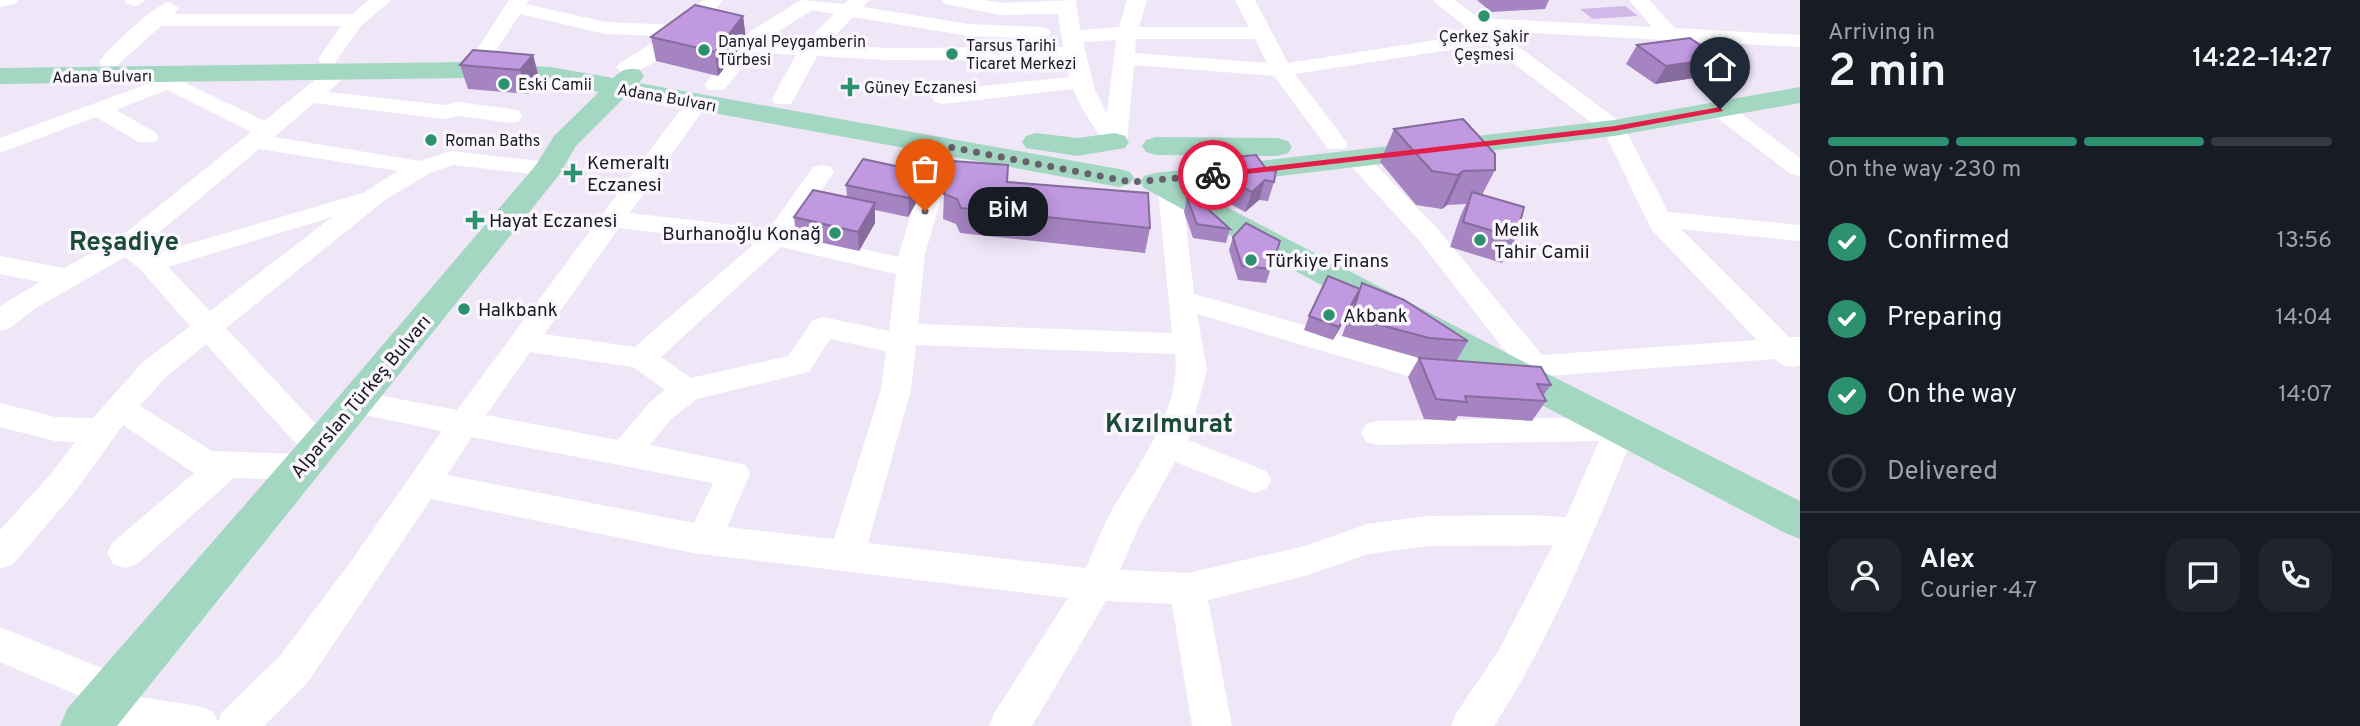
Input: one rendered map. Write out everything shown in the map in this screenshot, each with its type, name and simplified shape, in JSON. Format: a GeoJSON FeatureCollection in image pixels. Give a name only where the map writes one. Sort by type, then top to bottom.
{"type":"FeatureCollection","features":[{"type":"Feature","properties":{"kind":"main road","name":"Adana Bulvarı"},"geometry":{"type":"LineString","coordinates":[[4,75],[180,79],[333,65],[482,58],[561,58],[707,94],[944,146],[1119,178]]}},
{"type":"Feature","properties":{"kind":"main road","name":"Adana Bulvarı"},"geometry":{"type":"LineString","coordinates":[[4,75],[109,62],[468,70],[550,75],[575,80]]}},
{"type":"Feature","properties":{"kind":"main road"},"geometry":{"type":"LineString","coordinates":[[556,155],[575,80],[620,72]]}},
{"type":"Feature","properties":{"kind":"main road","name":"Alparslan Türkeş Bulvarı"},"geometry":{"type":"LineString","coordinates":[[100,709],[356,403],[620,72]]}},
{"type":"Feature","properties":{"kind":"main road"},"geometry":{"type":"LineString","coordinates":[[1607,123],[1800,84]]}},
{"type":"Feature","properties":{"kind":"main road","name":"Adana Bulvarı"},"geometry":{"type":"LineString","coordinates":[[707,94],[783,99],[1021,140],[1077,147],[1115,142]]}},
{"type":"Feature","properties":{"kind":"main road"},"geometry":{"type":"LineString","coordinates":[[1347,152],[1156,146],[1138,141],[1115,142],[1101,152],[1099,159],[1109,173],[1119,178],[1163,186],[1347,152],[1720,109],[1800,95]]}},
{"type":"Feature","properties":{"kind":"main road"},"geometry":{"type":"LineString","coordinates":[[1156,146],[1168,153],[1174,166],[1163,186]]}},
{"type":"Feature","properties":{"kind":"main road"},"geometry":{"type":"LineString","coordinates":[[1163,186],[1523,369],[1620,429],[1800,521]]}},
{"type":"Feature","properties":{"kind":"main road"},"geometry":{"type":"LineString","coordinates":[[1713,475],[1800,510]]}},
{"type":"Feature","properties":{"kind":"street"},"geometry":{"type":"LineString","coordinates":[[0,1],[8,0]]}},
{"type":"Feature","properties":{"kind":"street"},"geometry":{"type":"LineString","coordinates":[[109,62],[154,20],[181,0]]}},
{"type":"Feature","properties":{"kind":"street"},"geometry":{"type":"LineString","coordinates":[[3,318],[127,245],[310,96],[333,65],[357,20],[381,0]]}},
{"type":"Feature","properties":{"kind":"street"},"geometry":{"type":"LineString","coordinates":[[620,72],[665,47],[696,21],[713,0]]}},
{"type":"Feature","properties":{"kind":"street"},"geometry":{"type":"LineString","coordinates":[[236,726],[294,670],[362,575],[464,422],[523,341],[707,94],[759,34],[812,2],[942,13],[951,0],[1014,9],[1065,4],[1084,91],[1115,142]]}},
{"type":"Feature","properties":{"kind":"street"},"geometry":{"type":"LineString","coordinates":[[1115,142],[1127,33],[1137,0]]}},
{"type":"Feature","properties":{"kind":"street"},"geometry":{"type":"LineString","coordinates":[[1245,0],[1281,70],[1347,152],[1427,233],[1523,369]]}},
{"type":"Feature","properties":{"kind":"street"},"geometry":{"type":"LineString","coordinates":[[1442,0],[1607,123],[1658,219],[1794,354]]}},
{"type":"Feature","properties":{"kind":"street"},"geometry":{"type":"LineString","coordinates":[[1639,0],[1671,36]]}},
{"type":"Feature","properties":{"kind":"street"},"geometry":{"type":"LineString","coordinates":[[482,58],[517,4],[605,28],[684,31]]}},
{"type":"Feature","properties":{"kind":"street"},"geometry":{"type":"LineString","coordinates":[[783,99],[809,51],[853,6]]}},
{"type":"Feature","properties":{"kind":"street"},"geometry":{"type":"LineString","coordinates":[[884,7],[1001,33],[1074,41]]}},
{"type":"Feature","properties":{"kind":"street"},"geometry":{"type":"LineString","coordinates":[[989,54],[1014,9]]}},
{"type":"Feature","properties":{"kind":"street"},"geometry":{"type":"LineString","coordinates":[[154,20],[357,20]]}},
{"type":"Feature","properties":{"kind":"street"},"geometry":{"type":"LineString","coordinates":[[1477,24],[1800,41]]}},
{"type":"Feature","properties":{"kind":"street"},"geometry":{"type":"LineString","coordinates":[[748,46],[809,51],[989,54],[1127,33],[1262,33]]}},
{"type":"Feature","properties":{"kind":"street"},"geometry":{"type":"LineString","coordinates":[[1125,58],[1281,70],[1494,37]]}},
{"type":"Feature","properties":{"kind":"street"},"geometry":{"type":"LineString","coordinates":[[0,146],[180,79],[261,136],[421,168]]}},
{"type":"Feature","properties":{"kind":"street"},"geometry":{"type":"LineString","coordinates":[[943,97],[1082,82]]}},
{"type":"Feature","properties":{"kind":"street"},"geometry":{"type":"LineString","coordinates":[[310,96],[444,112],[458,109],[512,116]]}},
{"type":"Feature","properties":{"kind":"street"},"geometry":{"type":"LineString","coordinates":[[98,109],[147,137]]}},
{"type":"Feature","properties":{"kind":"street"},"geometry":{"type":"LineString","coordinates":[[1720,109],[1800,169]]}},
{"type":"Feature","properties":{"kind":"street"},"geometry":{"type":"LineString","coordinates":[[847,556],[896,390],[910,268],[944,146]]}},
{"type":"Feature","properties":{"kind":"street"},"geometry":{"type":"LineString","coordinates":[[0,554],[62,484],[111,419],[155,370],[376,195],[421,168],[451,158],[556,155]]}},
{"type":"Feature","properties":{"kind":"street"},"geometry":{"type":"LineString","coordinates":[[641,358],[776,238],[822,172]]}},
{"type":"Feature","properties":{"kind":"street"},"geometry":{"type":"LineString","coordinates":[[1009,726],[1096,585],[1124,521],[1174,436],[1192,370],[1163,186]]}},
{"type":"Feature","properties":{"kind":"street"},"geometry":{"type":"LineString","coordinates":[[150,264],[376,195]]}},
{"type":"Feature","properties":{"kind":"street"},"geometry":{"type":"LineString","coordinates":[[613,219],[776,238],[910,268]]}},
{"type":"Feature","properties":{"kind":"street"},"geometry":{"type":"LineString","coordinates":[[1658,219],[1800,233]]}},
{"type":"Feature","properties":{"kind":"street"},"geometry":{"type":"LineString","coordinates":[[127,245],[150,264],[209,328],[309,457]]}},
{"type":"Feature","properties":{"kind":"street"},"geometry":{"type":"LineString","coordinates":[[0,265],[67,278]]}},
{"type":"Feature","properties":{"kind":"street"},"geometry":{"type":"LineString","coordinates":[[1181,300],[1418,368],[1465,375],[1523,369],[1794,354]]}},
{"type":"Feature","properties":{"kind":"street"},"geometry":{"type":"LineString","coordinates":[[626,453],[660,411],[687,390],[797,364],[823,327],[902,339],[1189,344]]}},
{"type":"Feature","properties":{"kind":"street"},"geometry":{"type":"LineString","coordinates":[[523,341],[641,358],[687,390]]}},
{"type":"Feature","properties":{"kind":"street"},"geometry":{"type":"LineString","coordinates":[[356,403],[734,474],[704,539]]}},
{"type":"Feature","properties":{"kind":"street"},"geometry":{"type":"LineString","coordinates":[[0,415],[55,429],[111,419],[206,464],[225,466],[309,457]]}},
{"type":"Feature","properties":{"kind":"street"},"geometry":{"type":"LineString","coordinates":[[1377,433],[1620,429],[1560,571],[1513,663],[1471,726]]}},
{"type":"Feature","properties":{"kind":"street"},"geometry":{"type":"LineString","coordinates":[[1168,446],[1254,480]]}},
{"type":"Feature","properties":{"kind":"street"},"geometry":{"type":"LineString","coordinates":[[125,553],[225,466]]}},
{"type":"Feature","properties":{"kind":"street"},"geometry":{"type":"LineString","coordinates":[[423,484],[704,539],[1096,585],[1188,589],[1305,561],[1367,538],[1427,531],[1528,529],[1577,532]]}},
{"type":"Feature","properties":{"kind":"street"},"geometry":{"type":"LineString","coordinates":[[1188,589],[1212,726]]}},
{"type":"Feature","properties":{"kind":"street"},"geometry":{"type":"LineString","coordinates":[[0,644],[100,709],[200,726]]}},
{"type":"Feature","properties":{"kind":"shaded area"},"geometry":{"type":"Polygon","coordinates":[[[1625,6],[1638,16],[1593,19],[1580,9],[1625,6]]]}},
{"type":"Feature","properties":{"kind":"building"},"geometry":{"type":"Polygon","coordinates":[[[695,5],[743,16],[715,52],[651,37],[695,5]]]}},
{"type":"Feature","properties":{"kind":"building"},"geometry":{"type":"Polygon","coordinates":[[[1690,38],[1719,58],[1666,66],[1637,45],[1690,38]]]}},
{"type":"Feature","properties":{"kind":"building"},"geometry":{"type":"Polygon","coordinates":[[[473,50],[533,55],[520,70],[460,65],[473,50]]]}},
{"type":"Feature","properties":{"kind":"building"},"geometry":{"type":"Polygon","coordinates":[[[1463,119],[1495,154],[1495,170],[1463,171],[1458,175],[1432,171],[1394,129],[1463,119]]]}},
{"type":"Feature","properties":{"kind":"building"},"geometry":{"type":"Polygon","coordinates":[[[1256,155],[1267,170],[1276,171],[1274,182],[1265,180],[1252,192],[1210,171],[1214,159],[1256,155]]]}},
{"type":"Feature","properties":{"kind":"building"},"geometry":{"type":"Polygon","coordinates":[[[863,159],[923,172],[909,198],[846,185],[863,159]]]}},
{"type":"Feature","properties":{"kind":"building"},"geometry":{"type":"Polygon","coordinates":[[[952,161],[1008,165],[1007,182],[1148,193],[1150,228],[961,208],[957,199],[944,194],[952,161]]]}},
{"type":"Feature","properties":{"kind":"building"},"geometry":{"type":"Polygon","coordinates":[[[813,190],[875,203],[858,232],[794,217],[813,190]]]}},
{"type":"Feature","properties":{"kind":"building"},"geometry":{"type":"Polygon","coordinates":[[[1472,192],[1524,207],[1516,238],[1463,222],[1472,192]]]}},
{"type":"Feature","properties":{"kind":"building"},"geometry":{"type":"Polygon","coordinates":[[[1194,196],[1211,203],[1208,209],[1230,229],[1197,224],[1187,198],[1194,196]]]}},
{"type":"Feature","properties":{"kind":"building"},"geometry":{"type":"Polygon","coordinates":[[[1246,223],[1280,241],[1271,269],[1242,266],[1233,237],[1246,223]]]}},
{"type":"Feature","properties":{"kind":"building"},"geometry":{"type":"Polygon","coordinates":[[[1328,276],[1360,289],[1339,327],[1309,316],[1328,276]]]}},
{"type":"Feature","properties":{"kind":"building"},"geometry":{"type":"Polygon","coordinates":[[[1362,283],[1404,300],[1468,341],[1429,338],[1351,317],[1362,283]]]}},
{"type":"Feature","properties":{"kind":"building"},"geometry":{"type":"Polygon","coordinates":[[[1419,358],[1541,367],[1551,385],[1537,384],[1546,401],[1465,396],[1467,402],[1436,399],[1419,358]]]}},
{"type":"Feature","properties":{"kind":"way so far"},"geometry":{"type":"LineString","coordinates":[[925,211],[944,146],[1131,182],[1213,175]]}},
{"type":"Feature","properties":{"kind":"place","name":"Çerkez Şakir Çeşmesi"},"geometry":{"type":"Point","coordinates":[1484,16]}},
{"type":"Feature","properties":{"kind":"place","name":"Danyal Peygamberin Türbesi"},"geometry":{"type":"Point","coordinates":[704,50]}},
{"type":"Feature","properties":{"kind":"place","name":"Tarsus Tarihi Ticaret Merkezi"},"geometry":{"type":"Point","coordinates":[952,54]}},
{"type":"Feature","properties":{"kind":"place","name":"Eski Camii"},"geometry":{"type":"Point","coordinates":[504,84]}},
{"type":"Feature","properties":{"kind":"place","name":"Güney Eczanesi"},"geometry":{"type":"Point","coordinates":[850,87]}},
{"type":"Feature","properties":{"kind":"place","name":"Roman Baths"},"geometry":{"type":"Point","coordinates":[431,140]}},
{"type":"Feature","properties":{"kind":"place","name":"Kemeraltı Eczanesi"},"geometry":{"type":"Point","coordinates":[573,173]}},
{"type":"Feature","properties":{"kind":"place","name":"BİM"},"geometry":{"type":"Point","coordinates":[925,211]}},
{"type":"Feature","properties":{"kind":"place","name":"Hayat Eczanesi"},"geometry":{"type":"Point","coordinates":[475,220]}},
{"type":"Feature","properties":{"kind":"place","name":"Burhanoğlu Konağ"},"geometry":{"type":"Point","coordinates":[835,233]}},
{"type":"Feature","properties":{"kind":"place","name":"Melik Tahir Camii"},"geometry":{"type":"Point","coordinates":[1480,240]}},
{"type":"Feature","properties":{"kind":"place","name":"Türkiye Finans"},"geometry":{"type":"Point","coordinates":[1251,260]}},
{"type":"Feature","properties":{"kind":"place","name":"Halkbank"},"geometry":{"type":"Point","coordinates":[464,309]}},
{"type":"Feature","properties":{"kind":"place","name":"Akbank"},"geometry":{"type":"Point","coordinates":[1329,315]}},
{"type":"Feature","properties":{"kind":"district","name":"Reşadiye"},"geometry":{"type":"Point","coordinates":[124,241]}},
{"type":"Feature","properties":{"kind":"district","name":"Kızılmurat"},"geometry":{"type":"Point","coordinates":[1169,423]}},
{"type":"Feature","properties":{"kind":"route"},"geometry":{"type":"LineString","coordinates":[[1213,175],[1615,128],[1720,109]]}}]}
